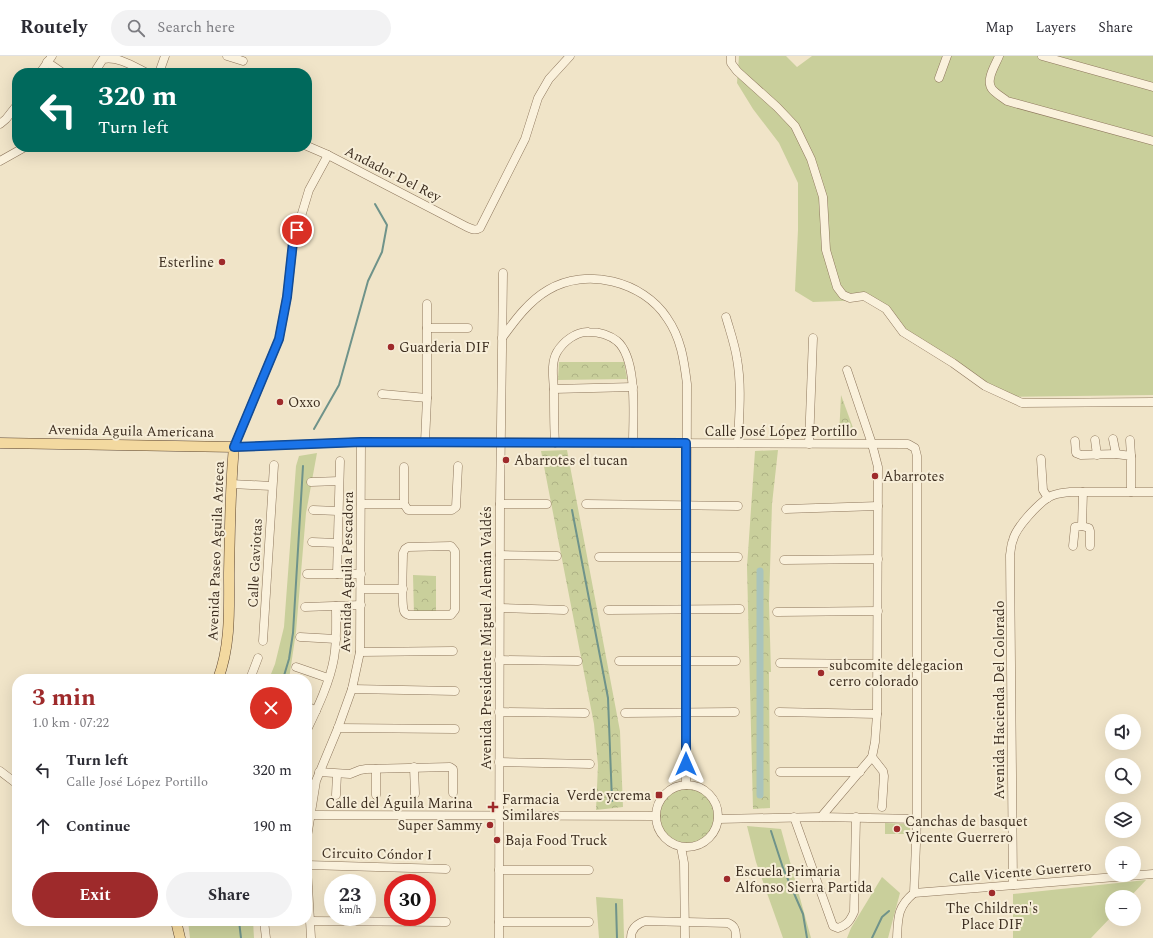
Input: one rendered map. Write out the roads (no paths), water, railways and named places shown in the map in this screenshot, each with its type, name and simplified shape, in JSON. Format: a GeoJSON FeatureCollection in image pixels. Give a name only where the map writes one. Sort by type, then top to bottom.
{"type":"FeatureCollection","features":[{"type":"Feature","properties":{"kind":"main road","name":"Avenida Aguila Americana"},"geometry":{"type":"LineString","coordinates":[[0,443],[234,447]]}},
{"type":"Feature","properties":{"kind":"main road","name":"Avenida Paseo Aguila Azteca"},"geometry":{"type":"LineString","coordinates":[[220,674],[229,628],[230,484],[234,447]]}},
{"type":"Feature","properties":{"kind":"main road"},"geometry":{"type":"LineString","coordinates":[[177,926],[180,938]]}},
{"type":"Feature","properties":{"kind":"street"},"geometry":{"type":"LineString","coordinates":[[97,68],[102,59],[110,56],[119,58],[138,68]]}},
{"type":"Feature","properties":{"kind":"street"},"geometry":{"type":"LineString","coordinates":[[161,68],[165,56]]}},
{"type":"Feature","properties":{"kind":"street"},"geometry":{"type":"LineString","coordinates":[[227,56],[243,61]]}},
{"type":"Feature","properties":{"kind":"street","name":"Andador Del Rey"},"geometry":{"type":"LineString","coordinates":[[312,148],[467,227],[474,230],[480,228],[525,139],[538,98],[549,79],[570,56]]}},
{"type":"Feature","properties":{"kind":"street"},"geometry":{"type":"LineString","coordinates":[[731,56],[731,63],[737,71],[777,107],[795,126],[811,160],[823,197],[826,250],[837,287],[843,295],[850,298],[864,296],[886,309],[903,332],[953,363],[985,386],[1022,403],[1153,402]]}},
{"type":"Feature","properties":{"kind":"street"},"geometry":{"type":"LineString","coordinates":[[939,78],[947,56]]}},
{"type":"Feature","properties":{"kind":"street"},"geometry":{"type":"LineString","coordinates":[[999,56],[990,77],[990,84],[991,88],[1007,101],[1153,141]]}},
{"type":"Feature","properties":{"kind":"street"},"geometry":{"type":"LineString","coordinates":[[1045,56],[1153,87]]}},
{"type":"Feature","properties":{"kind":"street"},"geometry":{"type":"LineString","coordinates":[[44,68],[50,59],[58,68]]}},
{"type":"Feature","properties":{"kind":"street"},"geometry":{"type":"LineString","coordinates":[[0,124],[6,120],[12,112]]}},
{"type":"Feature","properties":{"kind":"street"},"geometry":{"type":"LineString","coordinates":[[0,161],[16,152]]}},
{"type":"Feature","properties":{"kind":"street"},"geometry":{"type":"LineString","coordinates":[[234,447],[279,339],[287,297],[293,242],[309,190],[328,155]]}},
{"type":"Feature","properties":{"kind":"street","name":"Avenida Presidente Miguel Alemán Valdés"},"geometry":{"type":"LineString","coordinates":[[499,938],[499,660],[503,273]]}},
{"type":"Feature","properties":{"kind":"street"},"geometry":{"type":"LineString","coordinates":[[502,338],[515,320],[528,306],[548,290],[560,284],[581,278],[604,279],[632,288],[647,296],[667,317],[680,342],[687,384],[686,785]]}},
{"type":"Feature","properties":{"kind":"street"},"geometry":{"type":"LineString","coordinates":[[425,442],[427,398],[427,304]]}},
{"type":"Feature","properties":{"kind":"street"},"geometry":{"type":"LineString","coordinates":[[726,317],[735,344],[739,376],[738,444]]}},
{"type":"Feature","properties":{"kind":"street"},"geometry":{"type":"LineString","coordinates":[[427,328],[468,328]]}},
{"type":"Feature","properties":{"kind":"street"},"geometry":{"type":"LineString","coordinates":[[554,443],[553,369],[557,353],[568,339],[584,332],[602,332],[617,341],[627,354],[633,387],[633,443]]}},
{"type":"Feature","properties":{"kind":"street"},"geometry":{"type":"LineString","coordinates":[[809,444],[813,338]]}},
{"type":"Feature","properties":{"kind":"street"},"geometry":{"type":"LineString","coordinates":[[821,817],[872,757],[875,742],[877,714],[878,467],[872,444],[846,370]]}},
{"type":"Feature","properties":{"kind":"street"},"geometry":{"type":"LineString","coordinates":[[554,389],[633,387]]}},
{"type":"Feature","properties":{"kind":"street"},"geometry":{"type":"LineString","coordinates":[[382,394],[427,398]]}},
{"type":"Feature","properties":{"kind":"street"},"geometry":{"type":"LineString","coordinates":[[1113,439],[1116,454]]}},
{"type":"Feature","properties":{"kind":"street"},"geometry":{"type":"LineString","coordinates":[[1095,440],[1097,455]]}},
{"type":"Feature","properties":{"kind":"street"},"geometry":{"type":"LineString","coordinates":[[1130,440],[1131,492]]}},
{"type":"Feature","properties":{"kind":"street"},"geometry":{"type":"LineString","coordinates":[[1075,441],[1076,453],[1081,455],[1116,454],[1131,456]]}},
{"type":"Feature","properties":{"kind":"street","name":"Avenida Aguila Americana"},"geometry":{"type":"LineString","coordinates":[[234,447],[361,442],[501,442]]}},
{"type":"Feature","properties":{"kind":"street","name":"Avenida Aguila Pescadora"},"geometry":{"type":"LineString","coordinates":[[312,804],[319,772],[352,690],[360,652],[361,442]]}},
{"type":"Feature","properties":{"kind":"street","name":"Calle José López Portillo"},"geometry":{"type":"LineString","coordinates":[[501,442],[908,444],[915,448],[917,456],[917,819]]}},
{"type":"Feature","properties":{"kind":"street"},"geometry":{"type":"LineString","coordinates":[[1041,459],[1043,490],[1048,498],[1058,493],[1153,492]]}},
{"type":"Feature","properties":{"kind":"street"},"geometry":{"type":"LineString","coordinates":[[338,574],[340,461]]}},
{"type":"Feature","properties":{"kind":"street","name":"Calle Gaviotas"},"geometry":{"type":"LineString","coordinates":[[263,641],[274,465]]}},
{"type":"Feature","properties":{"kind":"street"},"geometry":{"type":"LineString","coordinates":[[404,467],[404,504],[405,508],[410,511],[454,509],[456,507],[458,466]]}},
{"type":"Feature","properties":{"kind":"street"},"geometry":{"type":"LineString","coordinates":[[311,482],[339,481]]}},
{"type":"Feature","properties":{"kind":"street"},"geometry":{"type":"LineString","coordinates":[[230,484],[272,486]]}},
{"type":"Feature","properties":{"kind":"street"},"geometry":{"type":"LineString","coordinates":[[1082,526],[1083,492]]}},
{"type":"Feature","properties":{"kind":"street","name":"Avenida Hacienda Del Colorado"},"geometry":{"type":"LineString","coordinates":[[1013,885],[1010,561],[1013,539],[1021,525],[1048,498]]}},
{"type":"Feature","properties":{"kind":"street"},"geometry":{"type":"LineString","coordinates":[[361,504],[404,504]]}},
{"type":"Feature","properties":{"kind":"street"},"geometry":{"type":"LineString","coordinates":[[500,504],[547,504]]}},
{"type":"Feature","properties":{"kind":"street"},"geometry":{"type":"LineString","coordinates":[[586,504],[738,506]]}},
{"type":"Feature","properties":{"kind":"street"},"geometry":{"type":"LineString","coordinates":[[786,509],[878,506]]}},
{"type":"Feature","properties":{"kind":"street"},"geometry":{"type":"LineString","coordinates":[[313,510],[338,511]]}},
{"type":"Feature","properties":{"kind":"street"},"geometry":{"type":"LineString","coordinates":[[1073,546],[1075,527],[1082,526],[1089,528],[1090,546]]}},
{"type":"Feature","properties":{"kind":"street"},"geometry":{"type":"LineString","coordinates":[[312,542],[338,543]]}},
{"type":"Feature","properties":{"kind":"street"},"geometry":{"type":"LineString","coordinates":[[444,546],[451,546],[454,548],[455,610],[453,613],[450,615],[409,615],[403,610],[403,589],[403,553],[405,549],[408,547],[444,546]]}},
{"type":"Feature","properties":{"kind":"street"},"geometry":{"type":"LineString","coordinates":[[500,556],[557,556]]}},
{"type":"Feature","properties":{"kind":"street"},"geometry":{"type":"LineString","coordinates":[[599,557],[738,557]]}},
{"type":"Feature","properties":{"kind":"street"},"geometry":{"type":"LineString","coordinates":[[784,560],[878,559]]}},
{"type":"Feature","properties":{"kind":"street"},"geometry":{"type":"LineString","coordinates":[[306,574],[361,574]]}},
{"type":"Feature","properties":{"kind":"street"},"geometry":{"type":"LineString","coordinates":[[361,588],[403,589]]}},
{"type":"Feature","properties":{"kind":"street"},"geometry":{"type":"LineString","coordinates":[[305,607],[360,605]]}},
{"type":"Feature","properties":{"kind":"street"},"geometry":{"type":"LineString","coordinates":[[312,719],[334,660],[336,639],[336,606]]}},
{"type":"Feature","properties":{"kind":"street"},"geometry":{"type":"LineString","coordinates":[[500,608],[564,610]]}},
{"type":"Feature","properties":{"kind":"street"},"geometry":{"type":"LineString","coordinates":[[608,610],[740,609]]}},
{"type":"Feature","properties":{"kind":"street"},"geometry":{"type":"LineString","coordinates":[[777,612],[878,611]]}},
{"type":"Feature","properties":{"kind":"street"},"geometry":{"type":"LineString","coordinates":[[300,637],[336,639]]}},
{"type":"Feature","properties":{"kind":"street"},"geometry":{"type":"LineString","coordinates":[[360,652],[453,651]]}},
{"type":"Feature","properties":{"kind":"street"},"geometry":{"type":"LineString","coordinates":[[252,674],[258,658]]}},
{"type":"Feature","properties":{"kind":"street"},"geometry":{"type":"LineString","coordinates":[[499,660],[578,661]]}},
{"type":"Feature","properties":{"kind":"street"},"geometry":{"type":"LineString","coordinates":[[619,661],[736,661]]}},
{"type":"Feature","properties":{"kind":"street"},"geometry":{"type":"LineString","coordinates":[[780,664],[877,664]]}},
{"type":"Feature","properties":{"kind":"street"},"geometry":{"type":"LineString","coordinates":[[296,667],[328,678]]}},
{"type":"Feature","properties":{"kind":"street"},"geometry":{"type":"LineString","coordinates":[[352,690],[454,691]]}},
{"type":"Feature","properties":{"kind":"street"},"geometry":{"type":"LineString","coordinates":[[312,708],[316,710]]}},
{"type":"Feature","properties":{"kind":"street"},"geometry":{"type":"LineString","coordinates":[[499,712],[584,713]]}},
{"type":"Feature","properties":{"kind":"street"},"geometry":{"type":"LineString","coordinates":[[625,713],[735,712]]}},
{"type":"Feature","properties":{"kind":"street"},"geometry":{"type":"LineString","coordinates":[[779,712],[877,714]]}},
{"type":"Feature","properties":{"kind":"street"},"geometry":{"type":"LineString","coordinates":[[338,728],[455,730]]}},
{"type":"Feature","properties":{"kind":"street"},"geometry":{"type":"LineString","coordinates":[[872,757],[883,771],[882,807]]}},
{"type":"Feature","properties":{"kind":"street"},"geometry":{"type":"LineString","coordinates":[[499,762],[590,764]]}},
{"type":"Feature","properties":{"kind":"street"},"geometry":{"type":"LineString","coordinates":[[414,767],[415,794]]}},
{"type":"Feature","properties":{"kind":"street"},"geometry":{"type":"LineString","coordinates":[[319,772],[350,774],[360,770],[376,768],[450,767],[453,769],[453,793]]}},
{"type":"Feature","properties":{"kind":"street"},"geometry":{"type":"LineString","coordinates":[[376,768],[376,795]]}},
{"type":"Feature","properties":{"kind":"street"},"geometry":{"type":"LineString","coordinates":[[0,771],[12,780]]}},
{"type":"Feature","properties":{"kind":"street"},"geometry":{"type":"LineString","coordinates":[[780,772],[860,772]]}},
{"type":"Feature","properties":{"kind":"street"},"geometry":{"type":"LineString","coordinates":[[336,795],[337,774]]}},
{"type":"Feature","properties":{"kind":"street"},"geometry":{"type":"LineString","coordinates":[[312,779],[316,781]]}},
{"type":"Feature","properties":{"kind":"street"},"geometry":{"type":"LineString","coordinates":[[686,785],[699,787],[710,794],[718,810],[716,828],[712,835],[706,842],[690,848],[673,844],[663,836],[657,825],[656,816],[657,808],[664,794],[678,786],[686,785]]}},
{"type":"Feature","properties":{"kind":"street","name":"Calle del Águila Marina"},"geometry":{"type":"LineString","coordinates":[[312,815],[499,817],[656,816]]}},
{"type":"Feature","properties":{"kind":"street"},"geometry":{"type":"LineString","coordinates":[[794,817],[833,926],[838,928],[843,927],[849,921],[854,912],[856,817]]}},
{"type":"Feature","properties":{"kind":"street"},"geometry":{"type":"LineString","coordinates":[[718,819],[794,817],[917,819],[914,893],[905,900],[900,909],[897,938]]}},
{"type":"Feature","properties":{"kind":"street"},"geometry":{"type":"LineString","coordinates":[[681,847],[684,863],[684,938]]}},
{"type":"Feature","properties":{"kind":"street","name":"Circuito Cóndor I"},"geometry":{"type":"LineString","coordinates":[[312,865],[446,868]]}},
{"type":"Feature","properties":{"kind":"street"},"geometry":{"type":"LineString","coordinates":[[499,870],[589,870]]}},
{"type":"Feature","properties":{"kind":"street","name":"Calle Vicente Guerrero"},"geometry":{"type":"LineString","coordinates":[[914,893],[1153,874]]}},
{"type":"Feature","properties":{"kind":"street"},"geometry":{"type":"LineString","coordinates":[[312,921],[446,922]]}},
{"type":"Feature","properties":{"kind":"street"},"geometry":{"type":"LineString","coordinates":[[631,938],[633,928],[638,923],[645,921],[728,923],[736,929],[736,938]]}},
{"type":"Feature","properties":{"kind":"street"},"geometry":{"type":"LineString","coordinates":[[499,922],[589,922]]}},
{"type":"Feature","properties":{"kind":"street"},"geometry":{"type":"LineString","coordinates":[[265,926],[266,938]]}},
{"type":"Feature","properties":{"kind":"street"},"geometry":{"type":"LineString","coordinates":[[310,926],[311,938]]}},
{"type":"Feature","properties":{"kind":"waterway"},"geometry":{"type":"LineString","coordinates":[[314,429],[339,385],[368,281],[382,252],[387,225],[375,204]]}},
{"type":"Feature","properties":{"kind":"waterway"},"geometry":{"type":"LineString","coordinates":[[284,674],[289,659],[293,633],[303,466]]}},
{"type":"Feature","properties":{"kind":"waterway"},"geometry":{"type":"LineString","coordinates":[[572,510],[608,698],[612,801]]}},
{"type":"Feature","properties":{"kind":"waterway"},"geometry":{"type":"LineString","coordinates":[[760,571],[760,795]]}},
{"type":"Feature","properties":{"kind":"waterway"},"geometry":{"type":"LineString","coordinates":[[771,831],[783,868],[803,914],[807,938]]}},
{"type":"Feature","properties":{"kind":"waterway"},"geometry":{"type":"LineString","coordinates":[[616,904],[617,938]]}},
{"type":"Feature","properties":{"kind":"waterway"},"geometry":{"type":"LineString","coordinates":[[872,938],[882,917],[889,911]]}},
{"type":"Feature","properties":{"kind":"waterway"},"geometry":{"type":"LineString","coordinates":[[240,926],[241,938]]}},
{"type":"Feature","properties":{"kind":"place","name":"Esterline"},"geometry":{"type":"Point","coordinates":[222,262]}},
{"type":"Feature","properties":{"kind":"place","name":"Guarderia DIF"},"geometry":{"type":"Point","coordinates":[391,347]}},
{"type":"Feature","properties":{"kind":"place","name":"Oxxo"},"geometry":{"type":"Point","coordinates":[280,402]}},
{"type":"Feature","properties":{"kind":"place","name":"Abarrotes el tucan"},"geometry":{"type":"Point","coordinates":[506,460]}},
{"type":"Feature","properties":{"kind":"place","name":"Abarrotes"},"geometry":{"type":"Point","coordinates":[875,476]}},
{"type":"Feature","properties":{"kind":"place","name":"subcomite delegacion cerro colorado"},"geometry":{"type":"Point","coordinates":[821,673]}},
{"type":"Feature","properties":{"kind":"place","name":"Verde ycrema"},"geometry":{"type":"Point","coordinates":[659,795]}},
{"type":"Feature","properties":{"kind":"place","name":"Farmacia Similares"},"geometry":{"type":"Point","coordinates":[493,807]}},
{"type":"Feature","properties":{"kind":"place","name":"Super Sammy"},"geometry":{"type":"Point","coordinates":[490,825]}},
{"type":"Feature","properties":{"kind":"place","name":"Canchas de basquet Vicente Guerrero"},"geometry":{"type":"Point","coordinates":[897,829]}},
{"type":"Feature","properties":{"kind":"place","name":"Baja Food Truck"},"geometry":{"type":"Point","coordinates":[497,840]}},
{"type":"Feature","properties":{"kind":"place","name":"Escuela Primaria Alfonso Sierra Partida"},"geometry":{"type":"Point","coordinates":[727,879]}},
{"type":"Feature","properties":{"kind":"place","name":"The Children's Place DIF"},"geometry":{"type":"Point","coordinates":[992,893]}}]}
